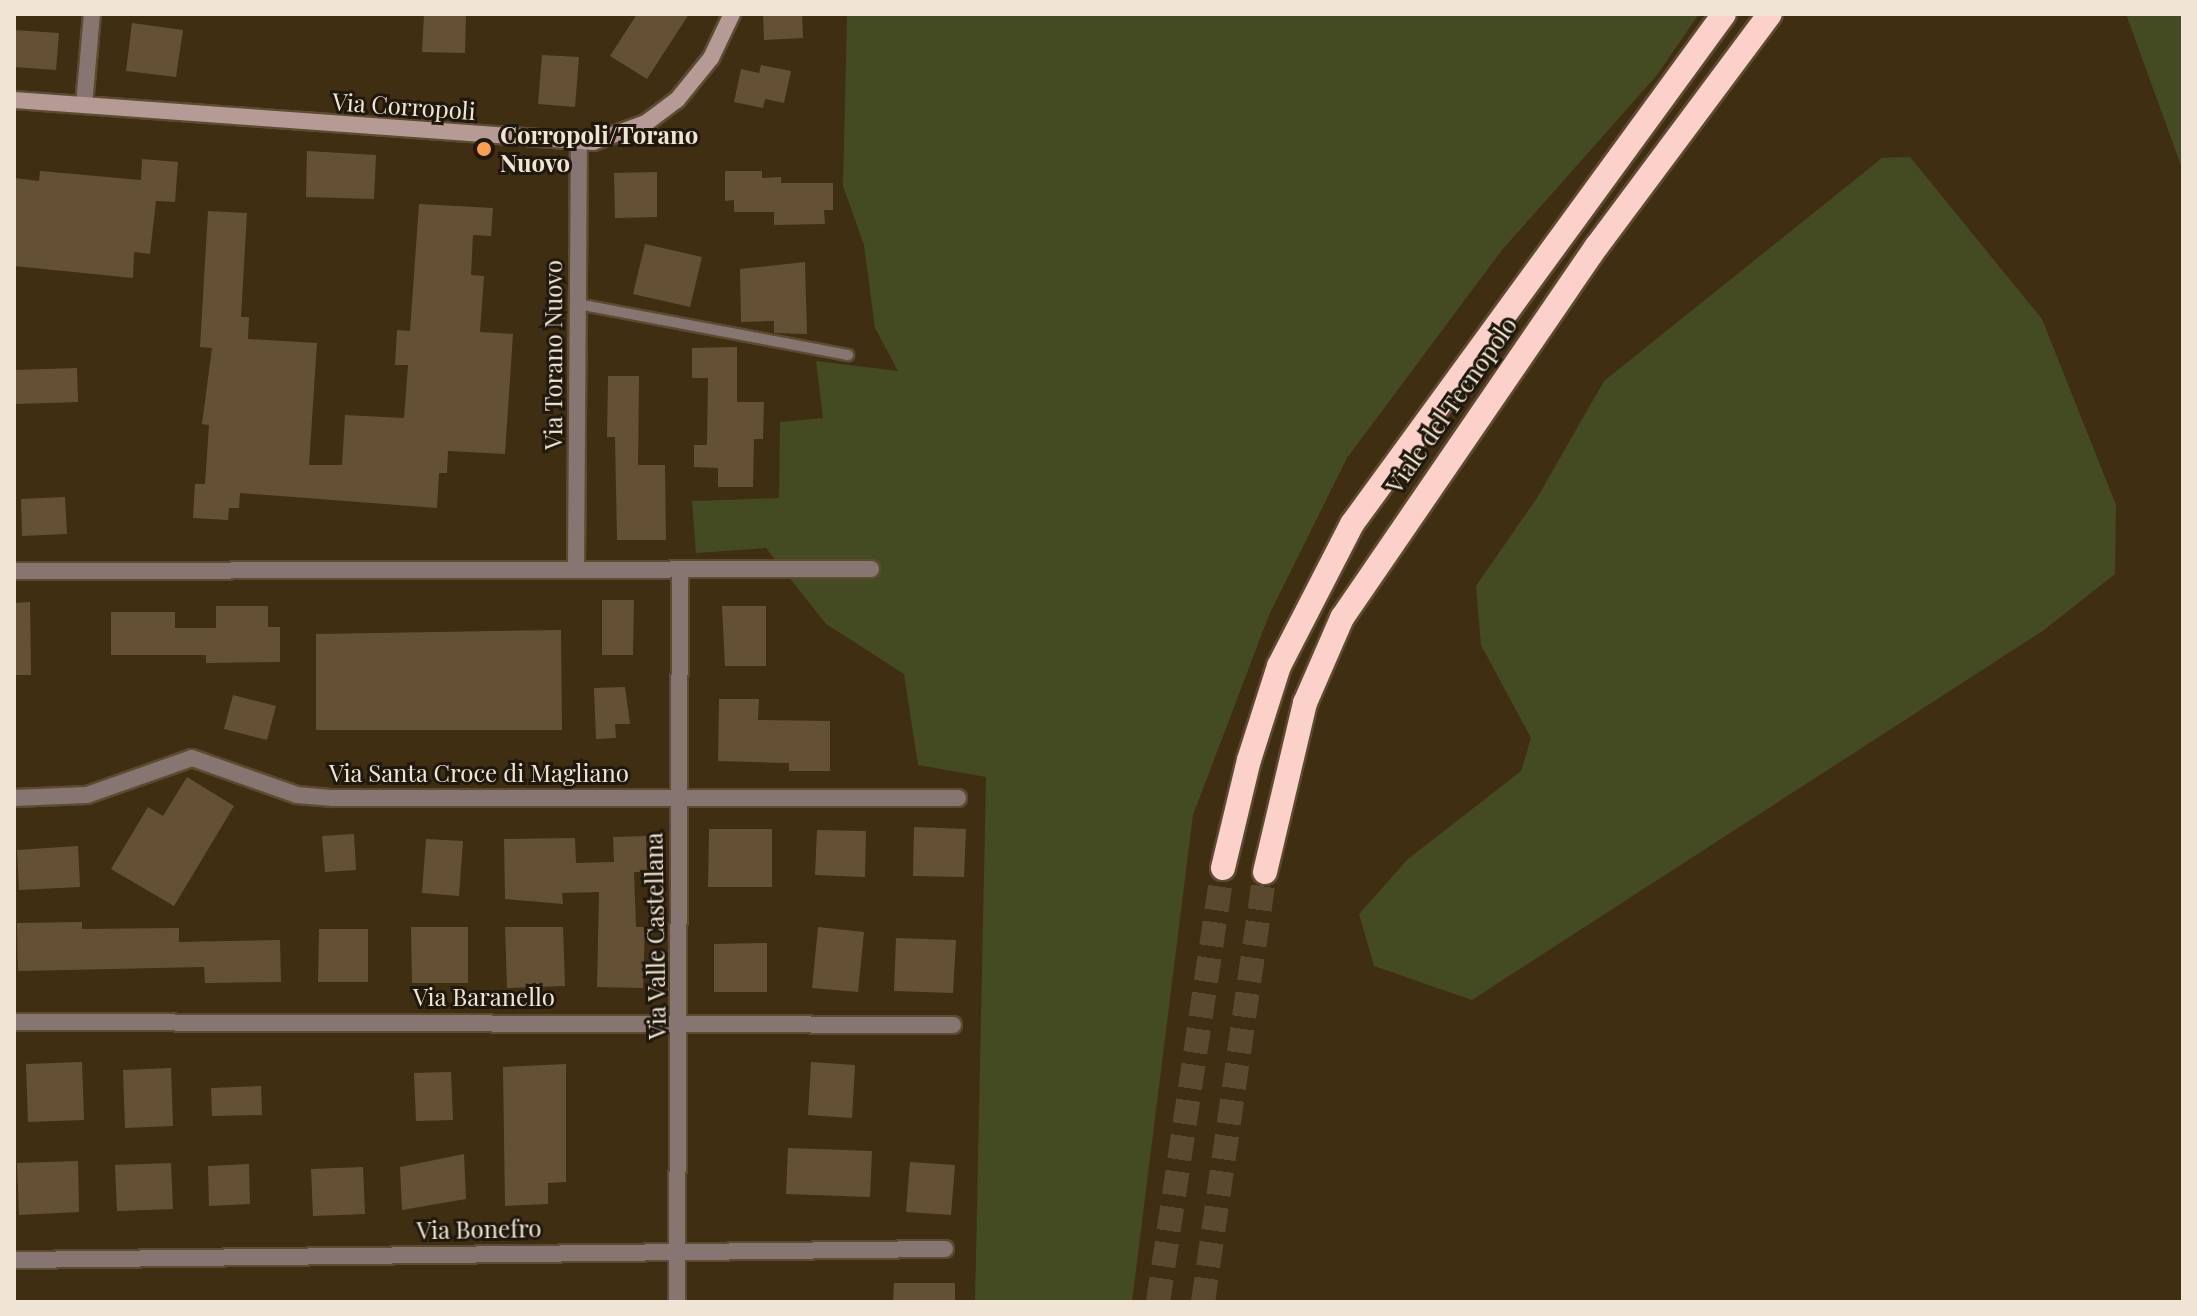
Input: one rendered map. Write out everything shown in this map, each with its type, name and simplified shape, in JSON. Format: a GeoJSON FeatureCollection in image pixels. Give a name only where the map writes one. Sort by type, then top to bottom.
{"type":"FeatureCollection","features":[{"type":"Feature","properties":{"kind":"highway","name":"Viale del Tecnopolo"},"geometry":{"type":"LineString","coordinates":[[1223,868],[1249,760],[1279,666],[1352,524],[1724,14]]}},
{"type":"Feature","properties":{"kind":"highway","name":"Viale del Tecnopolo"},"geometry":{"type":"LineString","coordinates":[[1265,872],[1305,703],[1342,618],[1597,246],[1770,14]]}},
{"type":"Feature","properties":{"kind":"street"},"geometry":{"type":"LineString","coordinates":[[84,105],[92,14]]}},
{"type":"Feature","properties":{"kind":"street","name":"Via Corropoli"},"geometry":{"type":"LineString","coordinates":[[14,100],[579,143],[617,136],[662,112],[711,58],[732,14]]}},
{"type":"Feature","properties":{"kind":"street","name":"Via Torano Nuovo"},"geometry":{"type":"LineString","coordinates":[[576,566],[579,143]]}},
{"type":"Feature","properties":{"kind":"street"},"geometry":{"type":"LineString","coordinates":[[14,571],[576,566],[680,570],[871,569]]}},
{"type":"Feature","properties":{"kind":"street","name":"Via Valle Castellana"},"geometry":{"type":"LineString","coordinates":[[677,1302],[681,1020],[678,796],[680,570]]}},
{"type":"Feature","properties":{"kind":"street","name":"Via Santa Croce di Magliano"},"geometry":{"type":"LineString","coordinates":[[14,798],[87,795],[192,758],[302,796],[958,798]]}},
{"type":"Feature","properties":{"kind":"street","name":"Via Baranello"},"geometry":{"type":"LineString","coordinates":[[14,1022],[681,1020],[953,1025]]}},
{"type":"Feature","properties":{"kind":"street","name":"Via Bonefro"},"geometry":{"type":"LineString","coordinates":[[14,1260],[677,1249],[945,1249]]}},
{"type":"Feature","properties":{"kind":"lane"},"geometry":{"type":"LineString","coordinates":[[578,304],[848,355]]}},
{"type":"Feature","properties":{"kind":"green space"},"geometry":{"type":"Polygon","coordinates":[[[847,14],[1699,14],[1657,75],[1502,250],[1347,458],[1269,615],[1193,815],[1132,1302],[975,1302],[986,777],[918,765],[904,674],[826,624],[766,548],[696,553],[692,501],[779,498],[780,422],[823,418],[816,361],[898,371],[875,328],[864,245],[843,186],[847,14]]]}},
{"type":"Feature","properties":{"kind":"green space"},"geometry":{"type":"Polygon","coordinates":[[[2126,14],[2183,14],[2183,171],[2126,14]]]}},
{"type":"Feature","properties":{"kind":"green space"},"geometry":{"type":"Polygon","coordinates":[[[1910,157],[2042,319],[2116,505],[2115,574],[2044,630],[1472,1000],[1374,966],[1359,914],[1408,859],[1521,771],[1531,738],[1481,645],[1476,586],[1537,498],[1604,381],[1882,158],[1910,157]]]}},
{"type":"Feature","properties":{"kind":"building"},"geometry":{"type":"Polygon","coordinates":[[[424,14],[466,15],[465,53],[422,52],[424,14]]]}},
{"type":"Feature","properties":{"kind":"building"},"geometry":{"type":"Polygon","coordinates":[[[637,14],[689,14],[647,79],[610,56],[637,14]]]}},
{"type":"Feature","properties":{"kind":"building"},"geometry":{"type":"Polygon","coordinates":[[[763,14],[802,14],[803,38],[764,40],[763,14]]]}},
{"type":"Feature","properties":{"kind":"building"},"geometry":{"type":"Polygon","coordinates":[[[132,23],[183,30],[176,77],[126,71],[132,23]]]}},
{"type":"Feature","properties":{"kind":"building"},"geometry":{"type":"Polygon","coordinates":[[[14,30],[59,33],[56,70],[14,67],[14,30]]]}},
{"type":"Feature","properties":{"kind":"building"},"geometry":{"type":"Polygon","coordinates":[[[542,55],[579,57],[575,107],[538,104],[542,55]]]}},
{"type":"Feature","properties":{"kind":"building"},"geometry":{"type":"Polygon","coordinates":[[[761,65],[791,71],[784,103],[765,99],[763,108],[734,102],[741,69],[759,73],[761,65]]]}},
{"type":"Feature","properties":{"kind":"building"},"geometry":{"type":"Polygon","coordinates":[[[307,151],[376,155],[374,199],[306,197],[307,151]]]}},
{"type":"Feature","properties":{"kind":"building"},"geometry":{"type":"Polygon","coordinates":[[[142,159],[178,162],[175,202],[156,201],[150,254],[134,252],[133,278],[14,266],[14,178],[39,181],[40,171],[141,180],[142,159]]]}},
{"type":"Feature","properties":{"kind":"building"},"geometry":{"type":"Polygon","coordinates":[[[725,171],[762,171],[762,178],[781,177],[781,183],[833,183],[833,210],[824,210],[825,224],[774,225],[774,212],[734,212],[734,200],[725,201],[725,171]]]}},
{"type":"Feature","properties":{"kind":"building"},"geometry":{"type":"Polygon","coordinates":[[[657,172],[657,217],[615,218],[614,173],[657,172]]]}},
{"type":"Feature","properties":{"kind":"building"},"geometry":{"type":"Polygon","coordinates":[[[419,204],[493,208],[491,236],[473,235],[471,275],[484,276],[480,332],[513,334],[505,454],[448,451],[447,473],[439,473],[437,508],[240,493],[239,508],[229,508],[228,520],[193,518],[195,484],[205,484],[209,425],[202,424],[212,348],[200,347],[208,211],[247,213],[241,317],[249,317],[248,339],[317,343],[309,465],[342,465],[345,415],[404,418],[408,365],[395,365],[397,330],[410,331],[419,204]]]}},
{"type":"Feature","properties":{"kind":"building"},"geometry":{"type":"Polygon","coordinates":[[[645,244],[702,257],[690,307],[633,294],[645,244]]]}},
{"type":"Feature","properties":{"kind":"building"},"geometry":{"type":"Polygon","coordinates":[[[805,262],[807,334],[774,333],[774,321],[741,322],[740,269],[805,262]]]}},
{"type":"Feature","properties":{"kind":"building"},"geometry":{"type":"Polygon","coordinates":[[[737,347],[737,402],[764,402],[763,439],[754,439],[753,487],[718,487],[718,468],[694,467],[694,445],[707,445],[708,378],[692,378],[692,348],[737,347]]]}},
{"type":"Feature","properties":{"kind":"building"},"geometry":{"type":"Polygon","coordinates":[[[77,368],[78,402],[15,404],[14,370],[77,368]]]}},
{"type":"Feature","properties":{"kind":"building"},"geometry":{"type":"Polygon","coordinates":[[[608,376],[639,376],[638,465],[665,465],[666,540],[617,540],[615,437],[607,437],[608,376]]]}},
{"type":"Feature","properties":{"kind":"building"},"geometry":{"type":"Polygon","coordinates":[[[65,497],[67,534],[22,536],[21,499],[65,497]]]}},
{"type":"Feature","properties":{"kind":"building"},"geometry":{"type":"Polygon","coordinates":[[[602,600],[634,600],[633,655],[602,655],[602,600]]]}},
{"type":"Feature","properties":{"kind":"building"},"geometry":{"type":"Polygon","coordinates":[[[30,602],[31,675],[14,675],[14,603],[30,602]]]}},
{"type":"Feature","properties":{"kind":"building"},"geometry":{"type":"Polygon","coordinates":[[[216,606],[268,606],[268,627],[280,627],[280,662],[206,663],[206,655],[111,655],[111,612],[175,612],[175,628],[216,628],[216,606]]]}},
{"type":"Feature","properties":{"kind":"building"},"geometry":{"type":"Polygon","coordinates":[[[722,606],[766,606],[766,666],[725,666],[722,606]]]}},
{"type":"Feature","properties":{"kind":"building"},"geometry":{"type":"Polygon","coordinates":[[[561,630],[562,730],[316,730],[316,634],[561,630]]]}},
{"type":"Feature","properties":{"kind":"building"},"geometry":{"type":"Polygon","coordinates":[[[625,687],[630,724],[615,724],[616,738],[596,739],[594,688],[625,687]]]}},
{"type":"Feature","properties":{"kind":"building"},"geometry":{"type":"Polygon","coordinates":[[[233,695],[276,706],[267,740],[224,729],[233,695]]]}},
{"type":"Feature","properties":{"kind":"building"},"geometry":{"type":"Polygon","coordinates":[[[719,699],[759,699],[758,720],[830,721],[830,771],[789,771],[789,763],[718,761],[719,699]]]}},
{"type":"Feature","properties":{"kind":"building"},"geometry":{"type":"Polygon","coordinates":[[[187,777],[234,806],[174,906],[111,869],[148,807],[163,816],[187,777]]]}},
{"type":"Feature","properties":{"kind":"building"},"geometry":{"type":"Polygon","coordinates":[[[914,827],[966,829],[964,877],[913,876],[914,827]]]}},
{"type":"Feature","properties":{"kind":"building"},"geometry":{"type":"Polygon","coordinates":[[[709,829],[772,829],[772,887],[708,887],[709,829]]]}},
{"type":"Feature","properties":{"kind":"building"},"geometry":{"type":"Polygon","coordinates":[[[817,830],[866,831],[865,877],[815,875],[817,830]]]}},
{"type":"Feature","properties":{"kind":"building"},"geometry":{"type":"Polygon","coordinates":[[[354,834],[356,870],[325,872],[322,836],[354,834]]]}},
{"type":"Feature","properties":{"kind":"building"},"geometry":{"type":"Polygon","coordinates":[[[646,836],[647,872],[634,872],[636,927],[645,927],[643,988],[597,987],[599,892],[562,893],[563,904],[505,899],[504,839],[575,838],[576,863],[614,862],[613,837],[646,836]]]}},
{"type":"Feature","properties":{"kind":"building"},"geometry":{"type":"Polygon","coordinates":[[[426,839],[463,841],[459,896],[422,893],[426,839]]]}},
{"type":"Feature","properties":{"kind":"building"},"geometry":{"type":"Polygon","coordinates":[[[78,846],[80,887],[19,890],[17,850],[78,846]]]}},
{"type":"Feature","properties":{"kind":"building"},"geometry":{"type":"Polygon","coordinates":[[[82,922],[82,929],[179,928],[179,942],[280,940],[281,982],[205,983],[204,967],[18,971],[17,923],[82,922]]]}},
{"type":"Feature","properties":{"kind":"building"},"geometry":{"type":"Polygon","coordinates":[[[411,927],[468,927],[468,983],[412,983],[411,927]]]}},
{"type":"Feature","properties":{"kind":"building"},"geometry":{"type":"Polygon","coordinates":[[[505,927],[563,927],[565,986],[507,988],[505,927]]]}},
{"type":"Feature","properties":{"kind":"building"},"geometry":{"type":"Polygon","coordinates":[[[818,927],[864,932],[858,992],[812,988],[818,927]]]}},
{"type":"Feature","properties":{"kind":"building"},"geometry":{"type":"Polygon","coordinates":[[[319,929],[368,929],[368,982],[318,982],[319,929]]]}},
{"type":"Feature","properties":{"kind":"building"},"geometry":{"type":"Polygon","coordinates":[[[896,938],[956,940],[953,993],[894,991],[896,938]]]}},
{"type":"Feature","properties":{"kind":"building"},"geometry":{"type":"Polygon","coordinates":[[[767,943],[767,992],[714,992],[714,944],[767,943]]]}},
{"type":"Feature","properties":{"kind":"building"},"geometry":{"type":"Polygon","coordinates":[[[82,1062],[84,1120],[28,1122],[26,1064],[82,1062]]]}},
{"type":"Feature","properties":{"kind":"building"},"geometry":{"type":"Polygon","coordinates":[[[811,1062],[855,1065],[852,1118],[808,1115],[811,1062]]]}},
{"type":"Feature","properties":{"kind":"building"},"geometry":{"type":"Polygon","coordinates":[[[566,1064],[566,1182],[548,1183],[548,1204],[505,1206],[503,1067],[566,1064]]]}},
{"type":"Feature","properties":{"kind":"building"},"geometry":{"type":"Polygon","coordinates":[[[171,1068],[173,1126],[125,1128],[123,1070],[171,1068]]]}},
{"type":"Feature","properties":{"kind":"building"},"geometry":{"type":"Polygon","coordinates":[[[451,1072],[453,1120],[416,1121],[414,1073],[451,1072]]]}},
{"type":"Feature","properties":{"kind":"building"},"geometry":{"type":"Polygon","coordinates":[[[261,1086],[262,1115],[212,1116],[211,1088],[261,1086]]]}},
{"type":"Feature","properties":{"kind":"building"},"geometry":{"type":"Polygon","coordinates":[[[788,1148],[872,1151],[870,1197],[786,1194],[788,1148]]]}},
{"type":"Feature","properties":{"kind":"building"},"geometry":{"type":"Polygon","coordinates":[[[464,1154],[466,1199],[402,1210],[400,1167],[464,1154]]]}},
{"type":"Feature","properties":{"kind":"building"},"geometry":{"type":"Polygon","coordinates":[[[78,1161],[79,1212],[19,1215],[17,1163],[78,1161]]]}},
{"type":"Feature","properties":{"kind":"building"},"geometry":{"type":"Polygon","coordinates":[[[910,1162],[955,1165],[951,1215],[906,1212],[910,1162]]]}},
{"type":"Feature","properties":{"kind":"building"},"geometry":{"type":"Polygon","coordinates":[[[171,1163],[173,1209],[117,1211],[115,1165],[171,1163]]]}},
{"type":"Feature","properties":{"kind":"building"},"geometry":{"type":"Polygon","coordinates":[[[249,1164],[250,1204],[209,1206],[208,1166],[249,1164]]]}},
{"type":"Feature","properties":{"kind":"building"},"geometry":{"type":"Polygon","coordinates":[[[363,1167],[365,1214],[313,1216],[311,1169],[363,1167]]]}},
{"type":"Feature","properties":{"kind":"building"},"geometry":{"type":"Polygon","coordinates":[[[894,1283],[955,1283],[955,1302],[893,1302],[894,1283]]]}},
{"type":"Feature","properties":{"kind":"tunnel"},"geometry":{"type":"LineString","coordinates":[[1158,1302],[1223,868]]}},
{"type":"Feature","properties":{"kind":"tunnel"},"geometry":{"type":"LineString","coordinates":[[1203,1302],[1265,872]]}},
{"type":"Feature","properties":{"kind":"place","name":"Corropoli/Torano Nuovo"},"geometry":{"type":"Point","coordinates":[484,149]}}]}
